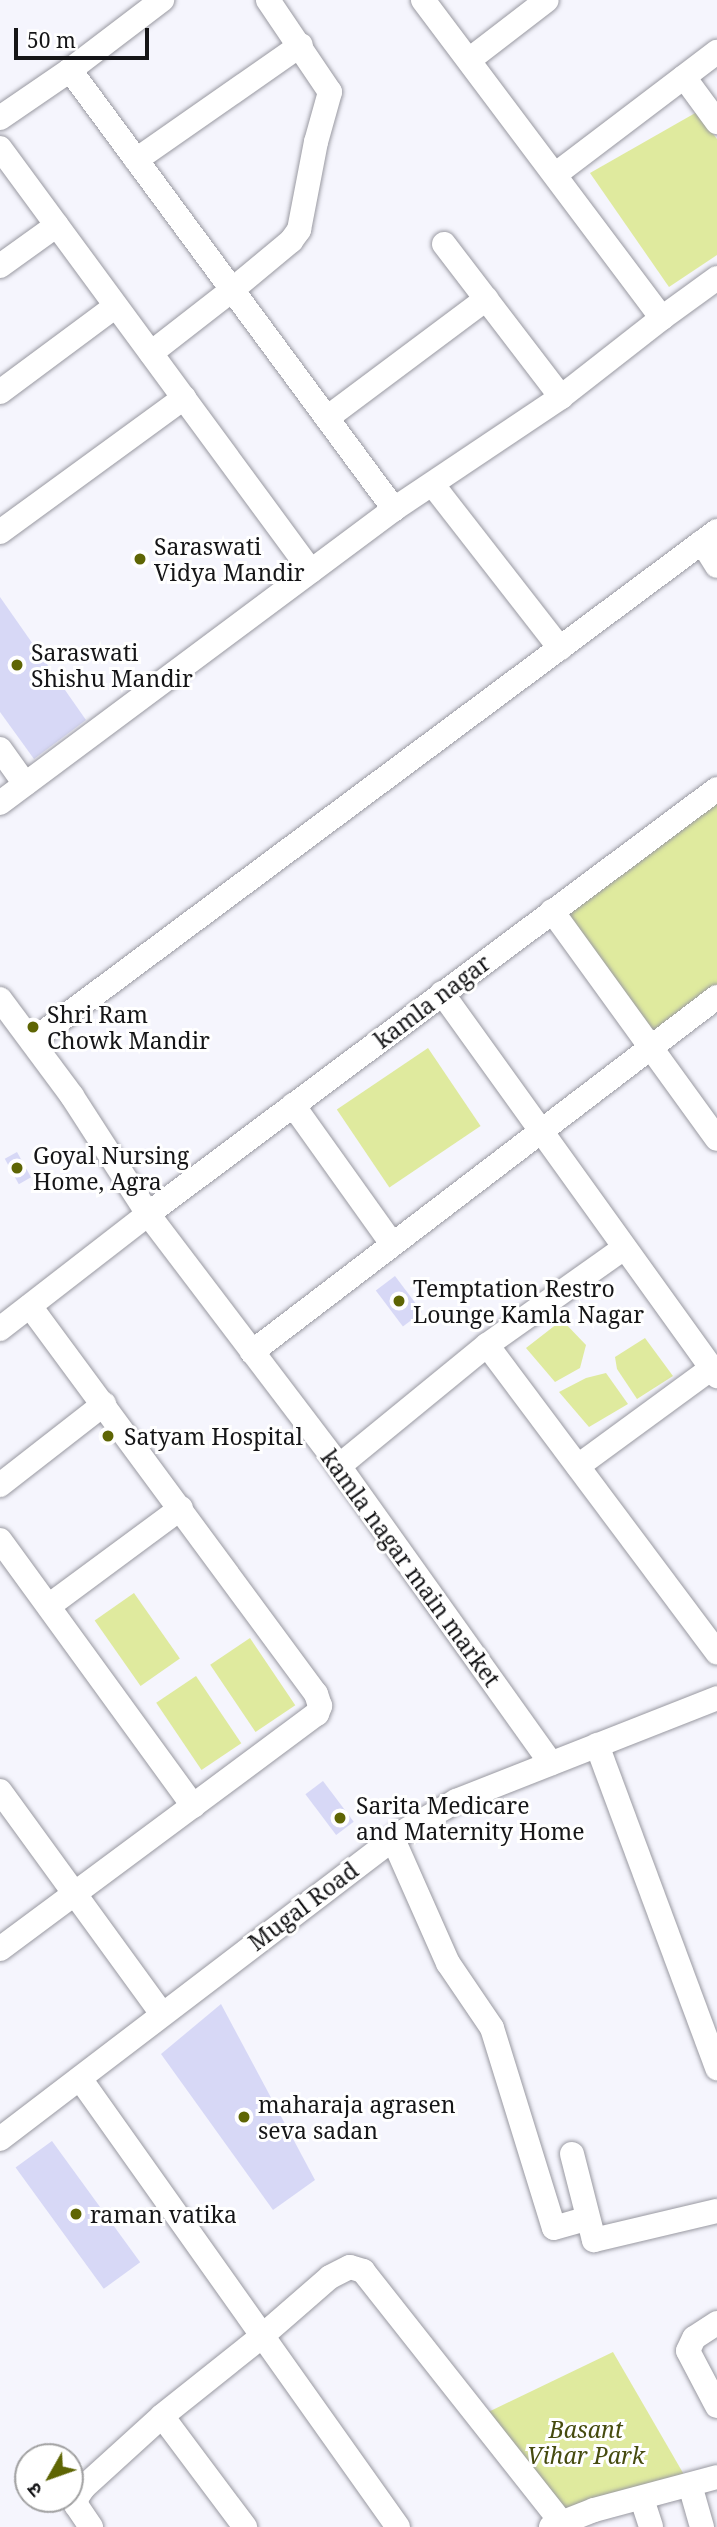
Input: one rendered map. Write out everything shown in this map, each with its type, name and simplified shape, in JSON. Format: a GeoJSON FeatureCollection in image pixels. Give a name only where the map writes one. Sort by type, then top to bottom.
{"type":"FeatureCollection","features":[{"type":"Feature","properties":{"kind":"street"},"geometry":{"type":"LineString","coordinates":[[0,118],[71,70],[162,0]]}},
{"type":"Feature","properties":{"kind":"street"},"geometry":{"type":"LineString","coordinates":[[151,353],[291,241],[299,230],[316,142],[330,92],[301,45],[268,0]]}},
{"type":"Feature","properties":{"kind":"street"},"geometry":{"type":"LineString","coordinates":[[423,0],[662,318]]}},
{"type":"Feature","properties":{"kind":"street"},"geometry":{"type":"LineString","coordinates":[[469,60],[547,0]]}},
{"type":"Feature","properties":{"kind":"street"},"geometry":{"type":"LineString","coordinates":[[136,160],[301,45]]}},
{"type":"Feature","properties":{"kind":"street"},"geometry":{"type":"LineString","coordinates":[[556,174],[717,52]]}},
{"type":"Feature","properties":{"kind":"street"},"geometry":{"type":"LineString","coordinates":[[71,70],[394,509]]}},
{"type":"Feature","properties":{"kind":"street"},"geometry":{"type":"LineString","coordinates":[[684,77],[717,122]]}},
{"type":"Feature","properties":{"kind":"street"},"geometry":{"type":"LineString","coordinates":[[0,148],[311,570]]}},
{"type":"Feature","properties":{"kind":"street"},"geometry":{"type":"LineString","coordinates":[[0,266],[57,225]]}},
{"type":"Feature","properties":{"kind":"street"},"geometry":{"type":"LineString","coordinates":[[444,244],[561,397]]}},
{"type":"Feature","properties":{"kind":"street"},"geometry":{"type":"LineString","coordinates":[[0,803],[394,509],[561,397],[717,278]]}},
{"type":"Feature","properties":{"kind":"street"},"geometry":{"type":"LineString","coordinates":[[327,418],[486,299]]}},
{"type":"Feature","properties":{"kind":"street"},"geometry":{"type":"LineString","coordinates":[[0,392],[116,306]]}},
{"type":"Feature","properties":{"kind":"street"},"geometry":{"type":"LineString","coordinates":[[0,532],[184,398]]}},
{"type":"Feature","properties":{"kind":"street"},"geometry":{"type":"LineString","coordinates":[[433,485],[560,648]]}},
{"type":"Feature","properties":{"kind":"street"},"geometry":{"type":"LineString","coordinates":[[32,1041],[709,536],[717,566]]}},
{"type":"Feature","properties":{"kind":"street"},"geometry":{"type":"LineString","coordinates":[[0,749],[25,784]]}},
{"type":"Feature","properties":{"kind":"street","name":"kamla nagar"},"geometry":{"type":"LineString","coordinates":[[0,1329],[148,1214],[717,789]]}},
{"type":"Feature","properties":{"kind":"street"},"geometry":{"type":"LineString","coordinates":[[552,911],[717,1139]]}},
{"type":"Feature","properties":{"kind":"street"},"geometry":{"type":"LineString","coordinates":[[442,993],[714,1372],[578,1466]]}},
{"type":"Feature","properties":{"kind":"street"},"geometry":{"type":"LineString","coordinates":[[252,1352],[717,997]]}},
{"type":"Feature","properties":{"kind":"street","name":"kamla nagar main market"},"geometry":{"type":"LineString","coordinates":[[0,999],[72,1096],[148,1214],[339,1466],[551,1763]]}},
{"type":"Feature","properties":{"kind":"street"},"geometry":{"type":"LineString","coordinates":[[293,1105],[392,1244]]}},
{"type":"Feature","properties":{"kind":"street"},"geometry":{"type":"LineString","coordinates":[[339,1466],[487,1345],[624,1248]]}},
{"type":"Feature","properties":{"kind":"street"},"geometry":{"type":"LineString","coordinates":[[0,1949],[317,1714],[320,1706],[316,1694],[181,1507],[30,1306]]}},
{"type":"Feature","properties":{"kind":"street"},"geometry":{"type":"LineString","coordinates":[[487,1345],[717,1653]]}},
{"type":"Feature","properties":{"kind":"street"},"geometry":{"type":"LineString","coordinates":[[0,1485],[104,1404]]}},
{"type":"Feature","properties":{"kind":"street"},"geometry":{"type":"LineString","coordinates":[[50,1605],[181,1507]]}},
{"type":"Feature","properties":{"kind":"street"},"geometry":{"type":"LineString","coordinates":[[0,1540],[50,1605],[193,1806]]}},
{"type":"Feature","properties":{"kind":"street","name":"Mugal Road"},"geometry":{"type":"LineString","coordinates":[[0,2139],[81,2080],[162,2014],[393,1839],[456,1801],[717,1698]]}},
{"type":"Feature","properties":{"kind":"street"},"geometry":{"type":"LineString","coordinates":[[597,1745],[717,2068]]}},
{"type":"Feature","properties":{"kind":"street"},"geometry":{"type":"LineString","coordinates":[[0,1791],[162,2014]]}},
{"type":"Feature","properties":{"kind":"street"},"geometry":{"type":"LineString","coordinates":[[393,1839],[448,1963],[492,2028],[554,2228],[588,2218]]}},
{"type":"Feature","properties":{"kind":"street"},"geometry":{"type":"LineString","coordinates":[[81,2080],[398,2527]]}},
{"type":"Feature","properties":{"kind":"street"},"geometry":{"type":"LineString","coordinates":[[572,2154],[594,2240],[717,2211]]}},
{"type":"Feature","properties":{"kind":"street"},"geometry":{"type":"LineString","coordinates":[[91,2527],[76,2505],[77,2497],[84,2487],[162,2416],[261,2337],[330,2277],[350,2267],[363,2271],[556,2524],[717,2477]]}},
{"type":"Feature","properties":{"kind":"street"},"geometry":{"type":"LineString","coordinates":[[717,2323],[694,2338],[688,2351],[717,2406]]}},
{"type":"Feature","properties":{"kind":"street"},"geometry":{"type":"LineString","coordinates":[[162,2416],[245,2527]]}},
{"type":"Feature","properties":{"kind":"street"},"geometry":{"type":"LineString","coordinates":[[690,2485],[702,2527]]}},
{"type":"Feature","properties":{"kind":"street"},"geometry":{"type":"LineString","coordinates":[[642,2499],[650,2527]]}},
{"type":"Feature","properties":{"kind":"green space"},"geometry":{"type":"Polygon","coordinates":[[[697,112],[717,139],[717,255],[669,287],[590,173],[697,112]]]}},
{"type":"Feature","properties":{"kind":"green space"},"geometry":{"type":"Polygon","coordinates":[[[717,789],[717,997],[651,1046],[553,911],[717,789]]]}},
{"type":"Feature","properties":{"kind":"green space"},"geometry":{"type":"Polygon","coordinates":[[[428,1048],[481,1126],[389,1187],[337,1110],[428,1048]]]}},
{"type":"Feature","properties":{"kind":"green space"},"geometry":{"type":"Polygon","coordinates":[[[562,1320],[586,1345],[580,1368],[555,1382],[526,1348],[562,1320]]]}},
{"type":"Feature","properties":{"kind":"green space"},"geometry":{"type":"Polygon","coordinates":[[[645,1338],[673,1376],[637,1399],[617,1369],[615,1357],[645,1338]]]}},
{"type":"Feature","properties":{"kind":"green space"},"geometry":{"type":"Polygon","coordinates":[[[606,1373],[628,1404],[589,1427],[559,1392],[586,1378],[606,1373]]]}},
{"type":"Feature","properties":{"kind":"green space"},"geometry":{"type":"Polygon","coordinates":[[[134,1593],[180,1659],[141,1686],[95,1621],[134,1593]]]}},
{"type":"Feature","properties":{"kind":"green space"},"geometry":{"type":"Polygon","coordinates":[[[250,1638],[295,1705],[256,1732],[210,1665],[250,1638]]]}},
{"type":"Feature","properties":{"kind":"green space"},"geometry":{"type":"Polygon","coordinates":[[[196,1676],[241,1743],[202,1770],[156,1703],[196,1676]]]}},
{"type":"Feature","properties":{"kind":"green space","name":"Basant Vihar Park"},"geometry":{"type":"Polygon","coordinates":[[[613,2352],[690,2485],[561,2522],[478,2417],[613,2352]]]}},
{"type":"Feature","properties":{"kind":"building"},"geometry":{"type":"Polygon","coordinates":[[[0,597],[86,720],[34,759],[0,712],[0,597]]]}},
{"type":"Feature","properties":{"kind":"building"},"geometry":{"type":"Polygon","coordinates":[[[17,1152],[31,1177],[19,1184],[5,1159],[17,1152]]]}},
{"type":"Feature","properties":{"kind":"building","name":"Temptation Restro Lounge Kamla Nagar"},"geometry":{"type":"Polygon","coordinates":[[[395,1276],[422,1312],[403,1326],[376,1290],[395,1276]]]}},
{"type":"Feature","properties":{"kind":"building"},"geometry":{"type":"Polygon","coordinates":[[[323,1781],[354,1822],[336,1835],[305,1794],[323,1781]]]}},
{"type":"Feature","properties":{"kind":"building","name":"maharaja agrasen seva sadan"},"geometry":{"type":"Polygon","coordinates":[[[221,2004],[315,2180],[273,2210],[161,2054],[221,2004]]]}},
{"type":"Feature","properties":{"kind":"building","name":"raman vatika"},"geometry":{"type":"Polygon","coordinates":[[[52,2141],[140,2262],[104,2289],[16,2167],[52,2141]]]}},
{"type":"Feature","properties":{"kind":"place","name":"Saraswati Vidya Mandir"},"geometry":{"type":"Point","coordinates":[140,559]}},
{"type":"Feature","properties":{"kind":"place","name":"Saraswati Shishu Mandir"},"geometry":{"type":"Point","coordinates":[17,665]}},
{"type":"Feature","properties":{"kind":"place","name":"Shri Ram Chowk Mandir"},"geometry":{"type":"Point","coordinates":[33,1027]}},
{"type":"Feature","properties":{"kind":"place","name":"Goyal Nursing Home, Agra"},"geometry":{"type":"Point","coordinates":[17,1168]}},
{"type":"Feature","properties":{"kind":"place","name":"Temptation Restro Lounge Kamla Nagar"},"geometry":{"type":"Point","coordinates":[399,1301]}},
{"type":"Feature","properties":{"kind":"place","name":"Satyam Hospital"},"geometry":{"type":"Point","coordinates":[108,1436]}},
{"type":"Feature","properties":{"kind":"place","name":"Sarita Medicare and Maternity Home"},"geometry":{"type":"Point","coordinates":[340,1818]}},
{"type":"Feature","properties":{"kind":"place","name":"maharaja agrasen seva sadan"},"geometry":{"type":"Point","coordinates":[244,2117]}},
{"type":"Feature","properties":{"kind":"place","name":"raman vatika"},"geometry":{"type":"Point","coordinates":[76,2214]}}]}
